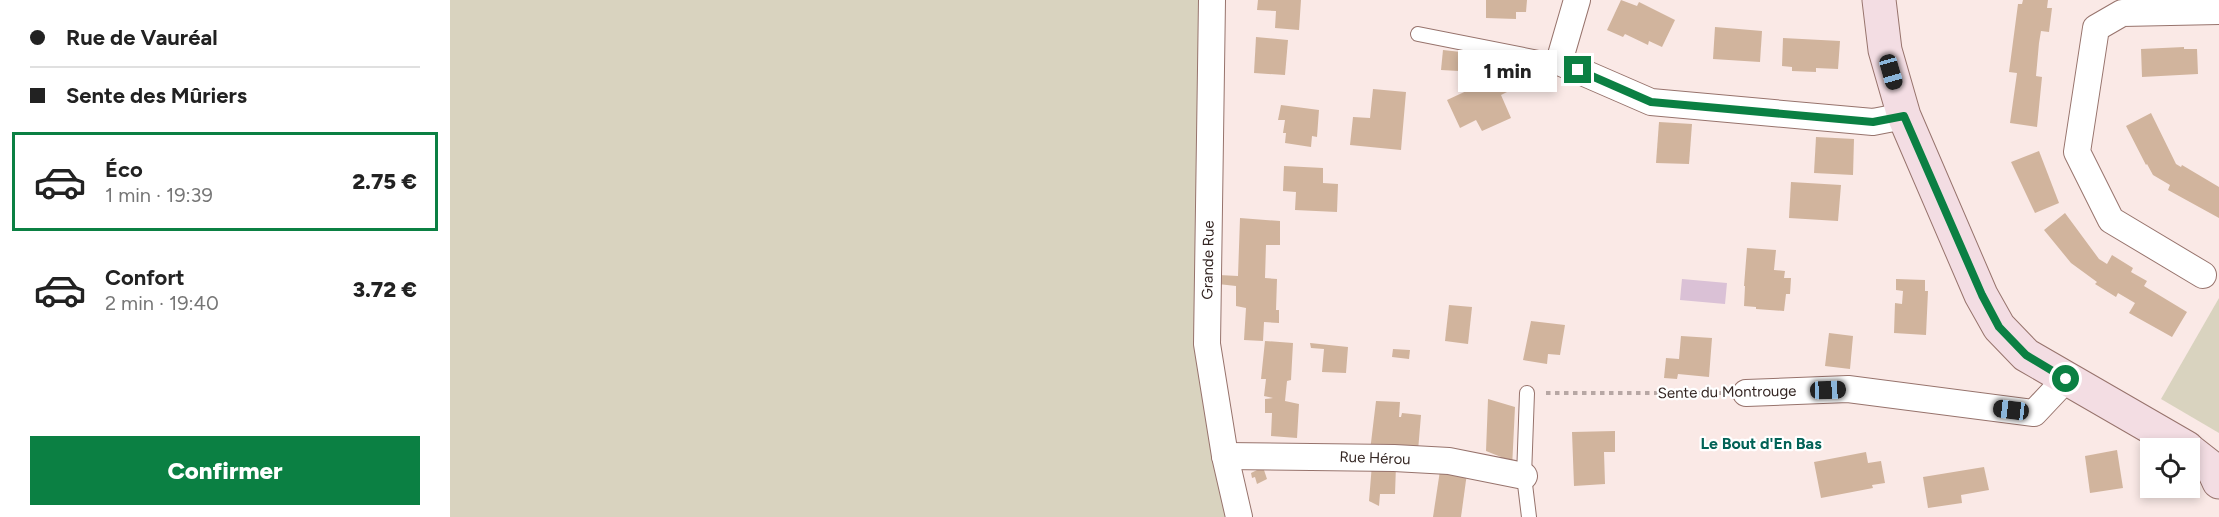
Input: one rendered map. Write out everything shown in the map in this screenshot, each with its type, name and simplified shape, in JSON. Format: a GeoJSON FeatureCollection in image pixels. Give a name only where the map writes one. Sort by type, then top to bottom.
{"type":"FeatureCollection","features":[{"type":"Feature","properties":{"kind":"main road"},"geometry":{"type":"LineString","coordinates":[[1879,0],[1885,50],[1904,116],[1982,295],[1999,327],[2026,355],[2168,438]]}},
{"type":"Feature","properties":{"kind":"main road"},"geometry":{"type":"LineString","coordinates":[[2200,459],[2213,469],[2219,482]]}},
{"type":"Feature","properties":{"kind":"street","name":"Grande Rue"},"geometry":{"type":"LineString","coordinates":[[1212,0],[1207,344],[1239,517]]}},
{"type":"Feature","properties":{"kind":"street"},"geometry":{"type":"LineString","coordinates":[[1576,0],[1559,62],[1651,102],[1873,122],[1904,116]]}},
{"type":"Feature","properties":{"kind":"street"},"geometry":{"type":"LineString","coordinates":[[2203,275],[2112,220],[2076,152],[2096,28],[2122,13],[2219,11]]}},
{"type":"Feature","properties":{"kind":"street","name":"Sente du Montrouge"},"geometry":{"type":"LineString","coordinates":[[1746,393],[1848,389],[2034,412],[2066,379]]}},
{"type":"Feature","properties":{"kind":"street","name":"Rue Hérou"},"geometry":{"type":"LineString","coordinates":[[1226,456],[1449,461],[1524,476]]}},
{"type":"Feature","properties":{"kind":"lane"},"geometry":{"type":"LineString","coordinates":[[1418,34],[1559,62]]}},
{"type":"Feature","properties":{"kind":"lane"},"geometry":{"type":"LineString","coordinates":[[1527,393],[1524,476],[1529,517]]}},
{"type":"Feature","properties":{"kind":"path","name":"Sente du Montrouge"},"geometry":{"type":"LineString","coordinates":[[1527,393],[1746,393]]}},
{"type":"Feature","properties":{"kind":"shaded area"},"geometry":{"type":"Polygon","coordinates":[[[450,0],[1207,0],[1227,517],[450,517],[450,0]]]}},
{"type":"Feature","properties":{"kind":"shaded area"},"geometry":{"type":"Polygon","coordinates":[[[1682,279],[1727,283],[1725,304],[1680,300],[1682,279]]]}},
{"type":"Feature","properties":{"kind":"shaded area"},"geometry":{"type":"Polygon","coordinates":[[[2219,298],[2219,433],[2161,399],[2219,298]]]}},
{"type":"Feature","properties":{"kind":"building"},"geometry":{"type":"Polygon","coordinates":[[[1258,0],[1301,0],[1299,30],[1275,28],[1276,11],[1257,10],[1258,0]]]}},
{"type":"Feature","properties":{"kind":"building"},"geometry":{"type":"Polygon","coordinates":[[[1486,0],[1527,0],[1526,12],[1516,12],[1516,19],[1486,18],[1486,0]]]}},
{"type":"Feature","properties":{"kind":"building"},"geometry":{"type":"Polygon","coordinates":[[[1621,0],[1637,6],[1639,2],[1675,20],[1662,47],[1649,41],[1648,45],[1625,34],[1623,37],[1607,30],[1621,0]]]}},
{"type":"Feature","properties":{"kind":"building"},"geometry":{"type":"Polygon","coordinates":[[[2023,0],[2048,0],[2047,8],[2052,8],[2049,32],[2041,31],[2039,43],[2036,76],[2042,77],[2037,127],[2010,123],[2017,73],[2009,72],[2018,4],[2022,4],[2023,0]]]}},
{"type":"Feature","properties":{"kind":"building"},"geometry":{"type":"Polygon","coordinates":[[[1715,27],[1762,31],[1760,62],[1713,59],[1715,27]]]}},
{"type":"Feature","properties":{"kind":"building"},"geometry":{"type":"Polygon","coordinates":[[[1256,37],[1288,40],[1285,75],[1254,73],[1256,37]]]}},
{"type":"Feature","properties":{"kind":"building"},"geometry":{"type":"Polygon","coordinates":[[[1783,38],[1840,41],[1838,69],[1816,68],[1816,72],[1792,71],[1792,67],[1782,66],[1783,38]]]}},
{"type":"Feature","properties":{"kind":"building"},"geometry":{"type":"Polygon","coordinates":[[[2184,47],[2184,49],[2197,49],[2198,74],[2142,77],[2141,49],[2184,47]]]}},
{"type":"Feature","properties":{"kind":"building"},"geometry":{"type":"Polygon","coordinates":[[[1443,50],[1461,52],[1459,71],[1441,70],[1443,50]]]}},
{"type":"Feature","properties":{"kind":"building"},"geometry":{"type":"Polygon","coordinates":[[[1492,66],[1500,83],[1507,80],[1511,90],[1501,95],[1511,118],[1482,131],[1476,120],[1460,128],[1447,100],[1475,87],[1477,84],[1473,75],[1492,66]]]}},
{"type":"Feature","properties":{"kind":"building"},"geometry":{"type":"Polygon","coordinates":[[[1373,89],[1406,92],[1401,150],[1350,145],[1353,117],[1370,118],[1373,89]]]}},
{"type":"Feature","properties":{"kind":"building"},"geometry":{"type":"Polygon","coordinates":[[[1281,105],[1319,110],[1317,137],[1312,136],[1311,147],[1285,143],[1286,133],[1283,133],[1285,120],[1278,120],[1281,105]]]}},
{"type":"Feature","properties":{"kind":"building"},"geometry":{"type":"Polygon","coordinates":[[[2151,113],[2176,164],[2181,167],[2182,165],[2219,187],[2219,218],[2168,190],[2170,185],[2153,175],[2146,165],[2126,126],[2151,113]]]}},
{"type":"Feature","properties":{"kind":"building"},"geometry":{"type":"Polygon","coordinates":[[[1659,122],[1692,124],[1689,164],[1656,163],[1659,122]]]}},
{"type":"Feature","properties":{"kind":"building"},"geometry":{"type":"Polygon","coordinates":[[[1816,137],[1854,139],[1853,175],[1814,173],[1816,137]]]}},
{"type":"Feature","properties":{"kind":"building"},"geometry":{"type":"Polygon","coordinates":[[[2039,151],[2059,203],[2035,213],[2011,162],[2039,151]]]}},
{"type":"Feature","properties":{"kind":"building"},"geometry":{"type":"Polygon","coordinates":[[[1284,166],[1323,168],[1323,183],[1338,184],[1337,212],[1295,210],[1296,192],[1283,191],[1284,166]]]}},
{"type":"Feature","properties":{"kind":"building"},"geometry":{"type":"Polygon","coordinates":[[[1791,182],[1841,185],[1838,221],[1789,218],[1791,182]]]}},
{"type":"Feature","properties":{"kind":"building"},"geometry":{"type":"Polygon","coordinates":[[[2065,213],[2099,259],[2107,264],[2112,255],[2133,268],[2131,272],[2147,281],[2144,286],[2187,312],[2172,337],[2129,313],[2135,303],[2118,293],[2116,297],[2095,284],[2097,282],[2071,263],[2044,230],[2065,213]]]}},
{"type":"Feature","properties":{"kind":"building"},"geometry":{"type":"Polygon","coordinates":[[[1240,218],[1280,221],[1280,245],[1266,245],[1265,278],[1277,279],[1276,310],[1279,310],[1279,323],[1264,322],[1263,341],[1244,340],[1246,308],[1236,306],[1236,286],[1218,284],[1219,275],[1238,276],[1240,218]]]}},
{"type":"Feature","properties":{"kind":"building"},"geometry":{"type":"Polygon","coordinates":[[[1747,248],[1776,250],[1774,270],[1785,271],[1784,278],[1791,278],[1790,294],[1786,294],[1784,311],[1744,306],[1747,248]]]}},
{"type":"Feature","properties":{"kind":"building"},"geometry":{"type":"Polygon","coordinates":[[[1896,279],[1925,280],[1925,291],[1928,291],[1926,335],[1894,333],[1895,303],[1902,304],[1903,291],[1896,290],[1896,279]]]}},
{"type":"Feature","properties":{"kind":"building"},"geometry":{"type":"Polygon","coordinates":[[[1449,305],[1472,307],[1468,344],[1445,341],[1449,305]]]}},
{"type":"Feature","properties":{"kind":"building"},"geometry":{"type":"Polygon","coordinates":[[[1531,321],[1565,325],[1560,355],[1548,354],[1547,364],[1523,360],[1531,321]]]}},
{"type":"Feature","properties":{"kind":"building"},"geometry":{"type":"Polygon","coordinates":[[[1829,333],[1853,336],[1850,369],[1825,366],[1829,333]]]}},
{"type":"Feature","properties":{"kind":"building"},"geometry":{"type":"Polygon","coordinates":[[[1681,336],[1712,338],[1709,377],[1678,374],[1677,379],[1664,378],[1666,358],[1679,359],[1681,336]]]}},
{"type":"Feature","properties":{"kind":"building"},"geometry":{"type":"Polygon","coordinates":[[[1265,341],[1293,343],[1291,380],[1287,381],[1285,401],[1299,404],[1297,438],[1271,436],[1272,413],[1265,413],[1265,399],[1273,398],[1264,396],[1266,379],[1261,379],[1265,341]]]}},
{"type":"Feature","properties":{"kind":"building"},"geometry":{"type":"Polygon","coordinates":[[[1310,343],[1348,347],[1346,373],[1322,372],[1324,349],[1311,348],[1310,343]]]}},
{"type":"Feature","properties":{"kind":"building"},"geometry":{"type":"Polygon","coordinates":[[[1393,349],[1410,350],[1409,359],[1392,357],[1393,349]]]}},
{"type":"Feature","properties":{"kind":"building"},"geometry":{"type":"Polygon","coordinates":[[[1488,399],[1515,407],[1512,468],[1500,465],[1501,457],[1486,451],[1488,399]]]}},
{"type":"Feature","properties":{"kind":"building"},"geometry":{"type":"Polygon","coordinates":[[[1376,401],[1400,402],[1399,417],[1402,413],[1421,415],[1418,451],[1370,451],[1376,401]]]}},
{"type":"Feature","properties":{"kind":"building"},"geometry":{"type":"Polygon","coordinates":[[[1615,431],[1615,452],[1604,452],[1605,484],[1574,486],[1572,432],[1615,431]]]}},
{"type":"Feature","properties":{"kind":"building"},"geometry":{"type":"Polygon","coordinates":[[[2117,450],[2123,488],[2090,493],[2085,456],[2117,450]]]}},
{"type":"Feature","properties":{"kind":"building"},"geometry":{"type":"Polygon","coordinates":[[[1866,452],[1868,463],[1881,461],[1885,483],[1872,485],[1873,488],[1821,498],[1814,462],[1866,452]]]}},
{"type":"Feature","properties":{"kind":"building"},"geometry":{"type":"Polygon","coordinates":[[[1372,464],[1396,465],[1395,494],[1380,494],[1379,506],[1369,501],[1372,464]]]}},
{"type":"Feature","properties":{"kind":"building"},"geometry":{"type":"Polygon","coordinates":[[[1441,464],[1467,473],[1461,517],[1433,517],[1441,464]]]}},
{"type":"Feature","properties":{"kind":"building"},"geometry":{"type":"Polygon","coordinates":[[[1263,467],[1267,479],[1257,484],[1251,473],[1263,467]]]}},
{"type":"Feature","properties":{"kind":"building"},"geometry":{"type":"Polygon","coordinates":[[[1984,467],[1989,490],[1961,495],[1962,503],[1928,508],[1923,477],[1984,467]]]}},
{"type":"Feature","properties":{"kind":"district","name":"Le Bout d'En Bas"},"geometry":{"type":"Point","coordinates":[1761,443]}},
{"type":"Feature","properties":{"kind":"route"},"geometry":{"type":"LineString","coordinates":[[1578,70],[1651,102],[1873,122],[1904,116],[1982,295],[1999,327],[2026,355],[2066,379]]}}]}
